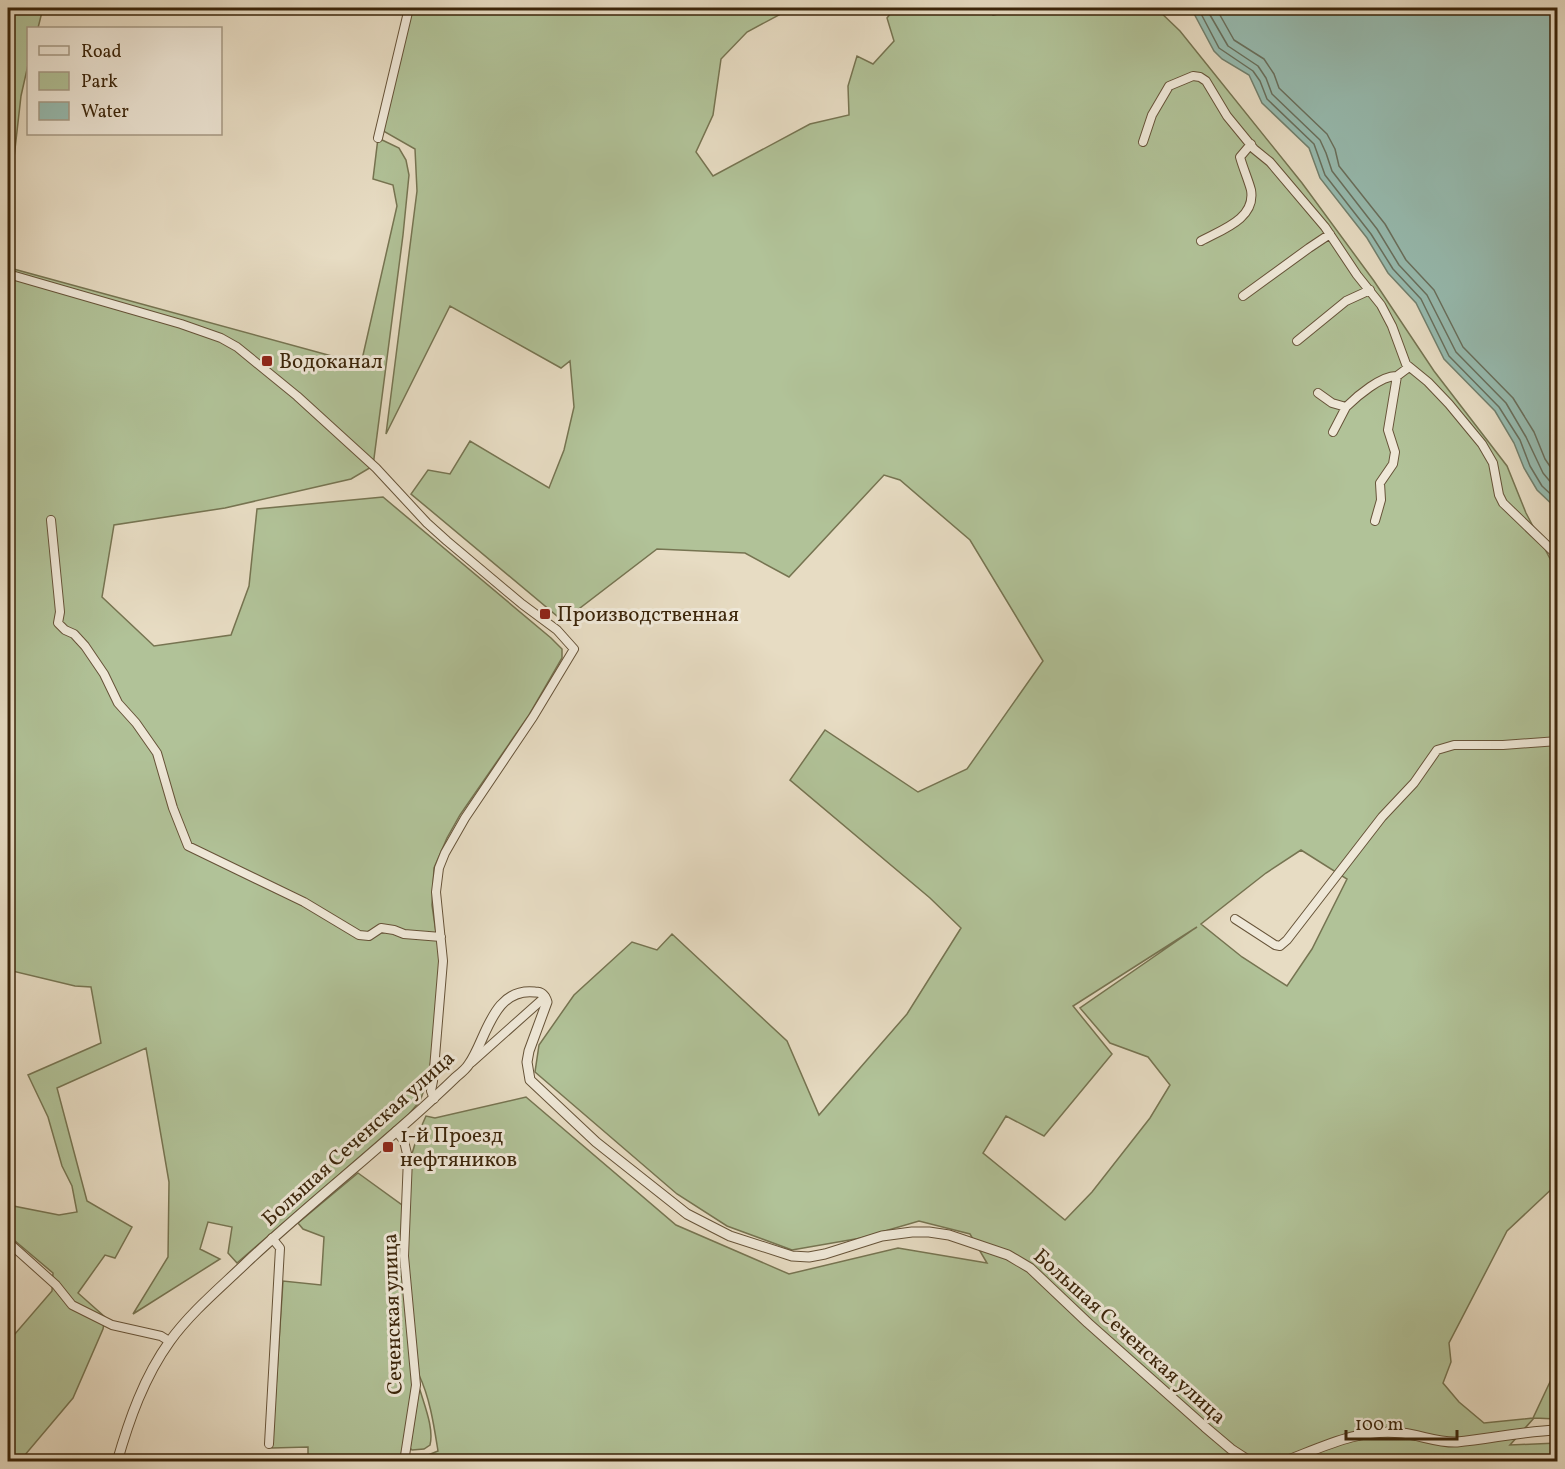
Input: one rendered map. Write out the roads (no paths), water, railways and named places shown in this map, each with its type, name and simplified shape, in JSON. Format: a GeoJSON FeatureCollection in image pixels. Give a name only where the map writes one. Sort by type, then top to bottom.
{"type":"FeatureCollection","features":[{"type":"Feature","properties":{"kind":"street"},"geometry":{"type":"LineString","coordinates":[[378,138],[409,8]]}},
{"type":"Feature","properties":{"kind":"street"},"geometry":{"type":"LineString","coordinates":[[1143,142],[1152,115],[1169,86],[1193,76],[1206,81],[1227,116],[1270,162],[1330,234],[1357,275],[1381,304],[1409,367],[1435,389],[1467,424],[1493,463],[1499,495],[1503,503],[1557,556]]}},
{"type":"Feature","properties":{"kind":"street"},"geometry":{"type":"LineString","coordinates":[[1201,241],[1243,217],[1251,202],[1251,190],[1240,157],[1251,144]]}},
{"type":"Feature","properties":{"kind":"street"},"geometry":{"type":"LineString","coordinates":[[1243,297],[1330,234]]}},
{"type":"Feature","properties":{"kind":"street"},"geometry":{"type":"LineString","coordinates":[[8,274],[181,324],[221,338],[237,347],[297,396],[376,468],[434,529],[507,592],[557,630],[574,649],[533,717],[465,818],[445,853],[440,868],[436,892],[443,970],[431,1091],[434,1099]]}},
{"type":"Feature","properties":{"kind":"street"},"geometry":{"type":"LineString","coordinates":[[1297,341],[1346,301],[1370,290]]}},
{"type":"Feature","properties":{"kind":"street"},"geometry":{"type":"LineString","coordinates":[[1375,521],[1381,500],[1380,483],[1392,464],[1395,452],[1388,430],[1397,376],[1409,367]]}},
{"type":"Feature","properties":{"kind":"street"},"geometry":{"type":"LineString","coordinates":[[1333,432],[1346,407],[1358,396],[1390,375],[1397,376]]}},
{"type":"Feature","properties":{"kind":"street"},"geometry":{"type":"LineString","coordinates":[[1318,393],[1332,403],[1346,407]]}},
{"type":"Feature","properties":{"kind":"street"},"geometry":{"type":"LineString","coordinates":[[51,520],[60,612],[58,623],[64,630],[74,634],[85,646],[104,674],[118,703],[136,723],[157,753],[173,808],[188,846],[304,902],[359,935],[369,936],[381,928],[404,934],[441,937]]}},
{"type":"Feature","properties":{"kind":"street"},"geometry":{"type":"LineString","coordinates":[[1235,919],[1280,946],[1382,817],[1414,783],[1437,750],[1454,745],[1503,745],[1557,741]]}},
{"type":"Feature","properties":{"kind":"street","name":"Большая Сеченская улица"},"geometry":{"type":"LineString","coordinates":[[117,1461],[128,1424],[143,1390],[170,1341],[209,1298],[273,1238],[434,1099],[470,1064],[484,1031],[500,1006],[516,995],[529,991],[540,992],[546,997],[546,1010],[529,1051],[527,1062],[530,1080],[603,1149],[687,1214],[730,1236],[792,1256],[825,1254],[899,1232],[929,1232],[962,1239],[1008,1255],[1030,1268],[1205,1427],[1231,1449],[1251,1461]]}},
{"type":"Feature","properties":{"kind":"street"},"geometry":{"type":"LineString","coordinates":[[470,1064],[546,997]]}},
{"type":"Feature","properties":{"kind":"street","name":"Сеченская улица"},"geometry":{"type":"LineString","coordinates":[[396,1131],[404,1141],[408,1158],[404,1256],[416,1385],[404,1461]]}},
{"type":"Feature","properties":{"kind":"street"},"geometry":{"type":"LineString","coordinates":[[269,1444],[280,1269],[280,1248],[273,1238]]}},
{"type":"Feature","properties":{"kind":"street"},"geometry":{"type":"LineString","coordinates":[[8,1242],[56,1285],[72,1305],[112,1325],[161,1336],[170,1341]]}},
{"type":"Feature","properties":{"kind":"street"},"geometry":{"type":"LineString","coordinates":[[1283,1461],[1330,1442],[1362,1434],[1403,1433],[1455,1442],[1557,1430]]}},
{"type":"Feature","properties":{"kind":"water"},"geometry":{"type":"Polygon","coordinates":[[[1191,8],[1557,8],[1557,509],[1537,490],[1495,411],[1444,359],[1416,303],[1388,273],[1367,238],[1320,178],[1309,148],[1262,103],[1249,75],[1222,59],[1214,51],[1191,8]]]}},
{"type":"Feature","properties":{"kind":"waterway"},"geometry":{"type":"LineString","coordinates":[[993,15],[1019,8]]}},
{"type":"Feature","properties":{"kind":"place","name":"Водоканал"},"geometry":{"type":"Point","coordinates":[267,361]}},
{"type":"Feature","properties":{"kind":"place","name":"Производственная"},"geometry":{"type":"Point","coordinates":[545,614]}},
{"type":"Feature","properties":{"kind":"place","name":"1-й Проезд нефтяников"},"geometry":{"type":"Point","coordinates":[388,1147]}}]}
